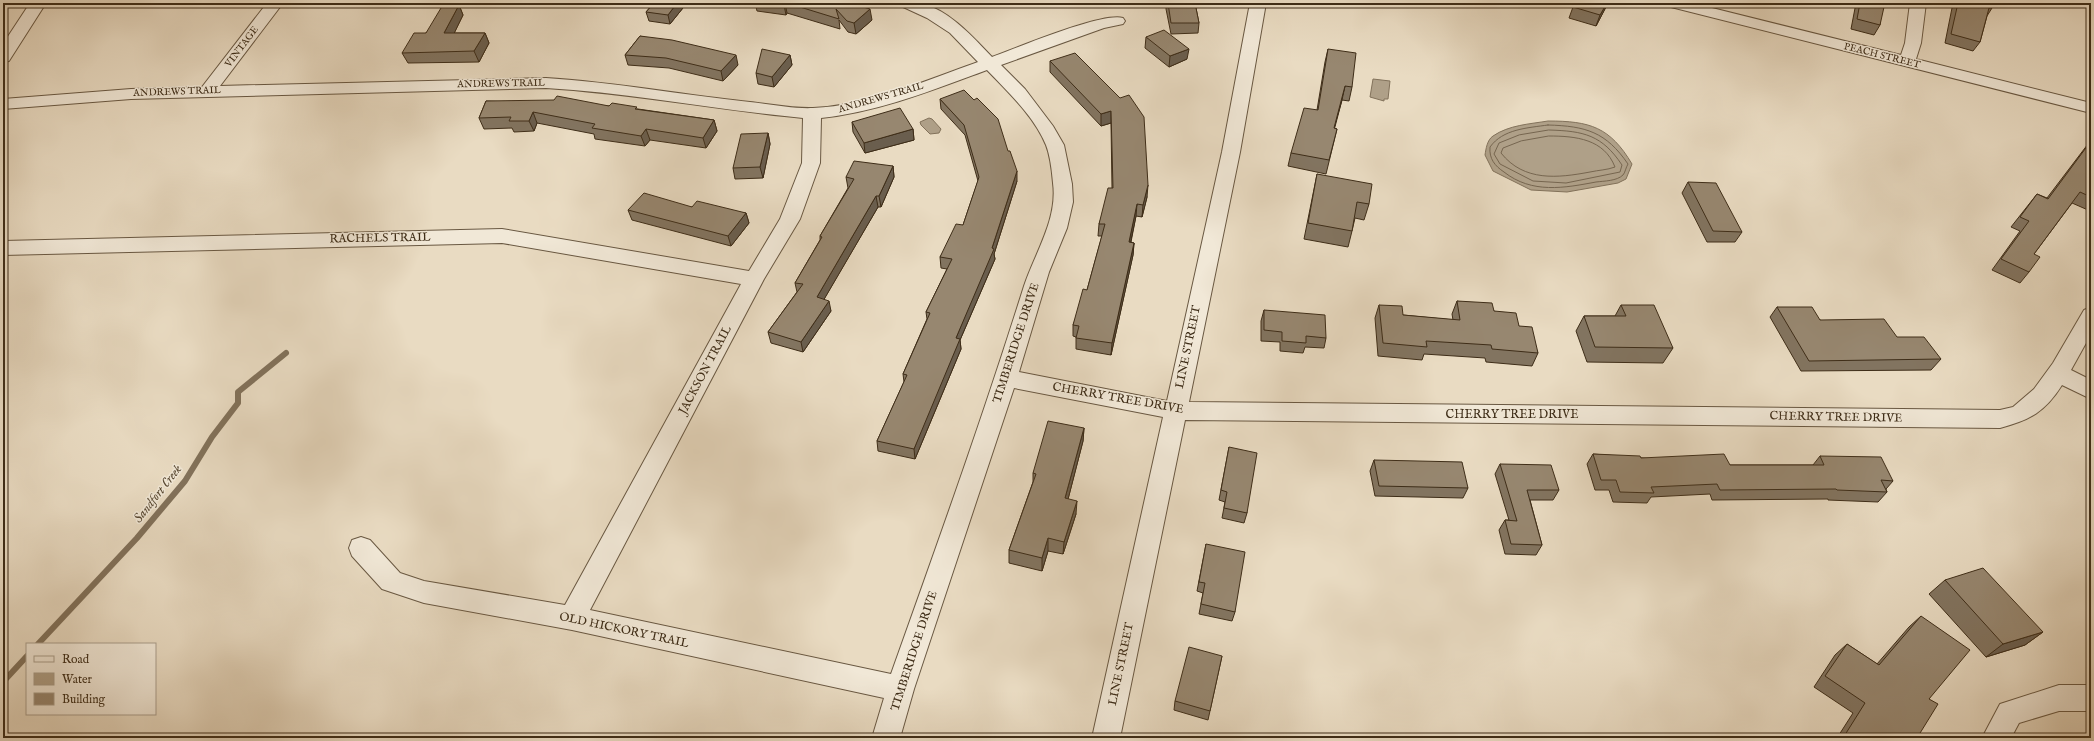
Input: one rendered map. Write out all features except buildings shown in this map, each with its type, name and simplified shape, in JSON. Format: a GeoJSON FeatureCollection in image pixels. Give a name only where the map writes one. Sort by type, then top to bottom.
{"type":"FeatureCollection","features":[{"type":"Feature","properties":{"kind":"street"},"geometry":{"type":"LineString","coordinates":[[3,57],[38,3]]}},
{"type":"Feature","properties":{"kind":"street","name":"VINTAGE"},"geometry":{"type":"LineString","coordinates":[[208,91],[275,3]]}},
{"type":"Feature","properties":{"kind":"street","name":"TIMBERIDGE DRIVE"},"geometry":{"type":"LineString","coordinates":[[886,738],[900,689],[1006,378],[1039,272],[1057,228],[1063,202],[1063,184],[1055,145],[1044,126],[1019,93],[956,30],[933,15],[907,3]]}},
{"type":"Feature","properties":{"kind":"street","name":"LINE STREET"},"geometry":{"type":"LineString","coordinates":[[1106,738],[1231,152],[1258,3]]}},
{"type":"Feature","properties":{"kind":"street","name":"PEACH STREET"},"geometry":{"type":"LineString","coordinates":[[1673,3],[2091,108]]}},
{"type":"Feature","properties":{"kind":"street"},"geometry":{"type":"LineString","coordinates":[[1907,62],[1913,43],[1918,3]]}},
{"type":"Feature","properties":{"kind":"street","name":"ANDREWS TRAIL"},"geometry":{"type":"LineString","coordinates":[[3,104],[131,94],[208,91],[546,83],[603,87],[725,105],[812,114],[853,108],[910,92],[1100,24],[1117,21]]}},
{"type":"Feature","properties":{"kind":"street","name":"JACKSON TRAIL"},"geometry":{"type":"LineString","coordinates":[[572,618],[754,280],[790,219],[811,163],[812,114]]}},
{"type":"Feature","properties":{"kind":"street","name":"RACHELS TRAIL"},"geometry":{"type":"LineString","coordinates":[[3,248],[502,236],[754,280]]}},
{"type":"Feature","properties":{"kind":"street"},"geometry":{"type":"LineString","coordinates":[[2091,315],[2057,373],[2091,390]]}},
{"type":"Feature","properties":{"kind":"street","name":"CHERRY TREE DRIVE"},"geometry":{"type":"LineString","coordinates":[[1006,378],[1175,411],[2000,419],[2021,413],[2036,401],[2057,373]]}},
{"type":"Feature","properties":{"kind":"street","name":"OLD HICKORY TRAIL"},"geometry":{"type":"LineString","coordinates":[[361,548],[391,581],[424,592],[572,618],[900,689]]}},
{"type":"Feature","properties":{"kind":"street"},"geometry":{"type":"LineString","coordinates":[[1996,738],[2010,713],[2060,698],[2091,698]]}},
{"type":"Feature","properties":{"kind":"water"},"geometry":{"type":"Polygon","coordinates":[[[1373,79],[1390,81],[1388,99],[1384,99],[1384,101],[1370,97],[1373,79]]]}},
{"type":"Feature","properties":{"kind":"water"},"geometry":{"type":"Polygon","coordinates":[[[929,118],[932,119],[941,129],[939,133],[930,134],[921,125],[920,122],[929,118]]]}},
{"type":"Feature","properties":{"kind":"water"},"geometry":{"type":"Polygon","coordinates":[[[1548,121],[1563,121],[1587,125],[1607,134],[1616,142],[1632,164],[1626,179],[1618,183],[1567,192],[1531,190],[1493,171],[1485,155],[1489,140],[1493,136],[1513,127],[1548,121]]]}},
{"type":"Feature","properties":{"kind":"waterway","name":"Sandfort Creek"},"geometry":{"type":"LineString","coordinates":[[39,643],[137,538],[185,481],[212,437],[238,403],[238,392],[286,353]]}},
{"type":"Feature","properties":{"kind":"waterway","name":"Sandfort Creek"},"geometry":{"type":"LineString","coordinates":[[3,682],[26,657]]}}]}
